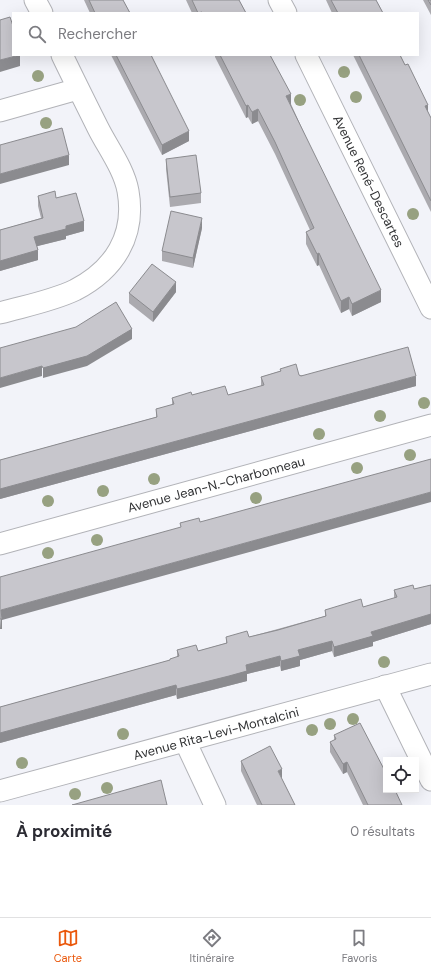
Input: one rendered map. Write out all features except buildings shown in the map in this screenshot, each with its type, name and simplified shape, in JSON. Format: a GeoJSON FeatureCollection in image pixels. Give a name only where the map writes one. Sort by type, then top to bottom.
{"type":"FeatureCollection","features":[{"type":"Feature","properties":{"kind":"street"},"geometry":{"type":"LineString","coordinates":[[35,0],[41,12]]}},
{"type":"Feature","properties":{"kind":"street"},"geometry":{"type":"LineString","coordinates":[[279,0],[285,12]]}},
{"type":"Feature","properties":{"kind":"street"},"geometry":{"type":"LineString","coordinates":[[0,313],[60,296],[91,280],[105,269],[118,254],[127,232],[129,210],[127,190],[118,166],[62,56]]}},
{"type":"Feature","properties":{"kind":"street","name":"Avenue René-Descartes"},"geometry":{"type":"LineString","coordinates":[[306,56],[431,308]]}},
{"type":"Feature","properties":{"kind":"street"},"geometry":{"type":"LineString","coordinates":[[0,111],[78,89]]}},
{"type":"Feature","properties":{"kind":"street","name":"Avenue Jean-N.-Charbonneau"},"geometry":{"type":"LineString","coordinates":[[0,544],[431,425]]}},
{"type":"Feature","properties":{"kind":"street","name":"Avenue Rita-Levi-Montalcini"},"geometry":{"type":"LineString","coordinates":[[0,791],[431,674]]}},
{"type":"Feature","properties":{"kind":"street"},"geometry":{"type":"LineString","coordinates":[[385,686],[431,780]]}},
{"type":"Feature","properties":{"kind":"street"},"geometry":{"type":"LineString","coordinates":[[185,741],[216,805]]}}]}
